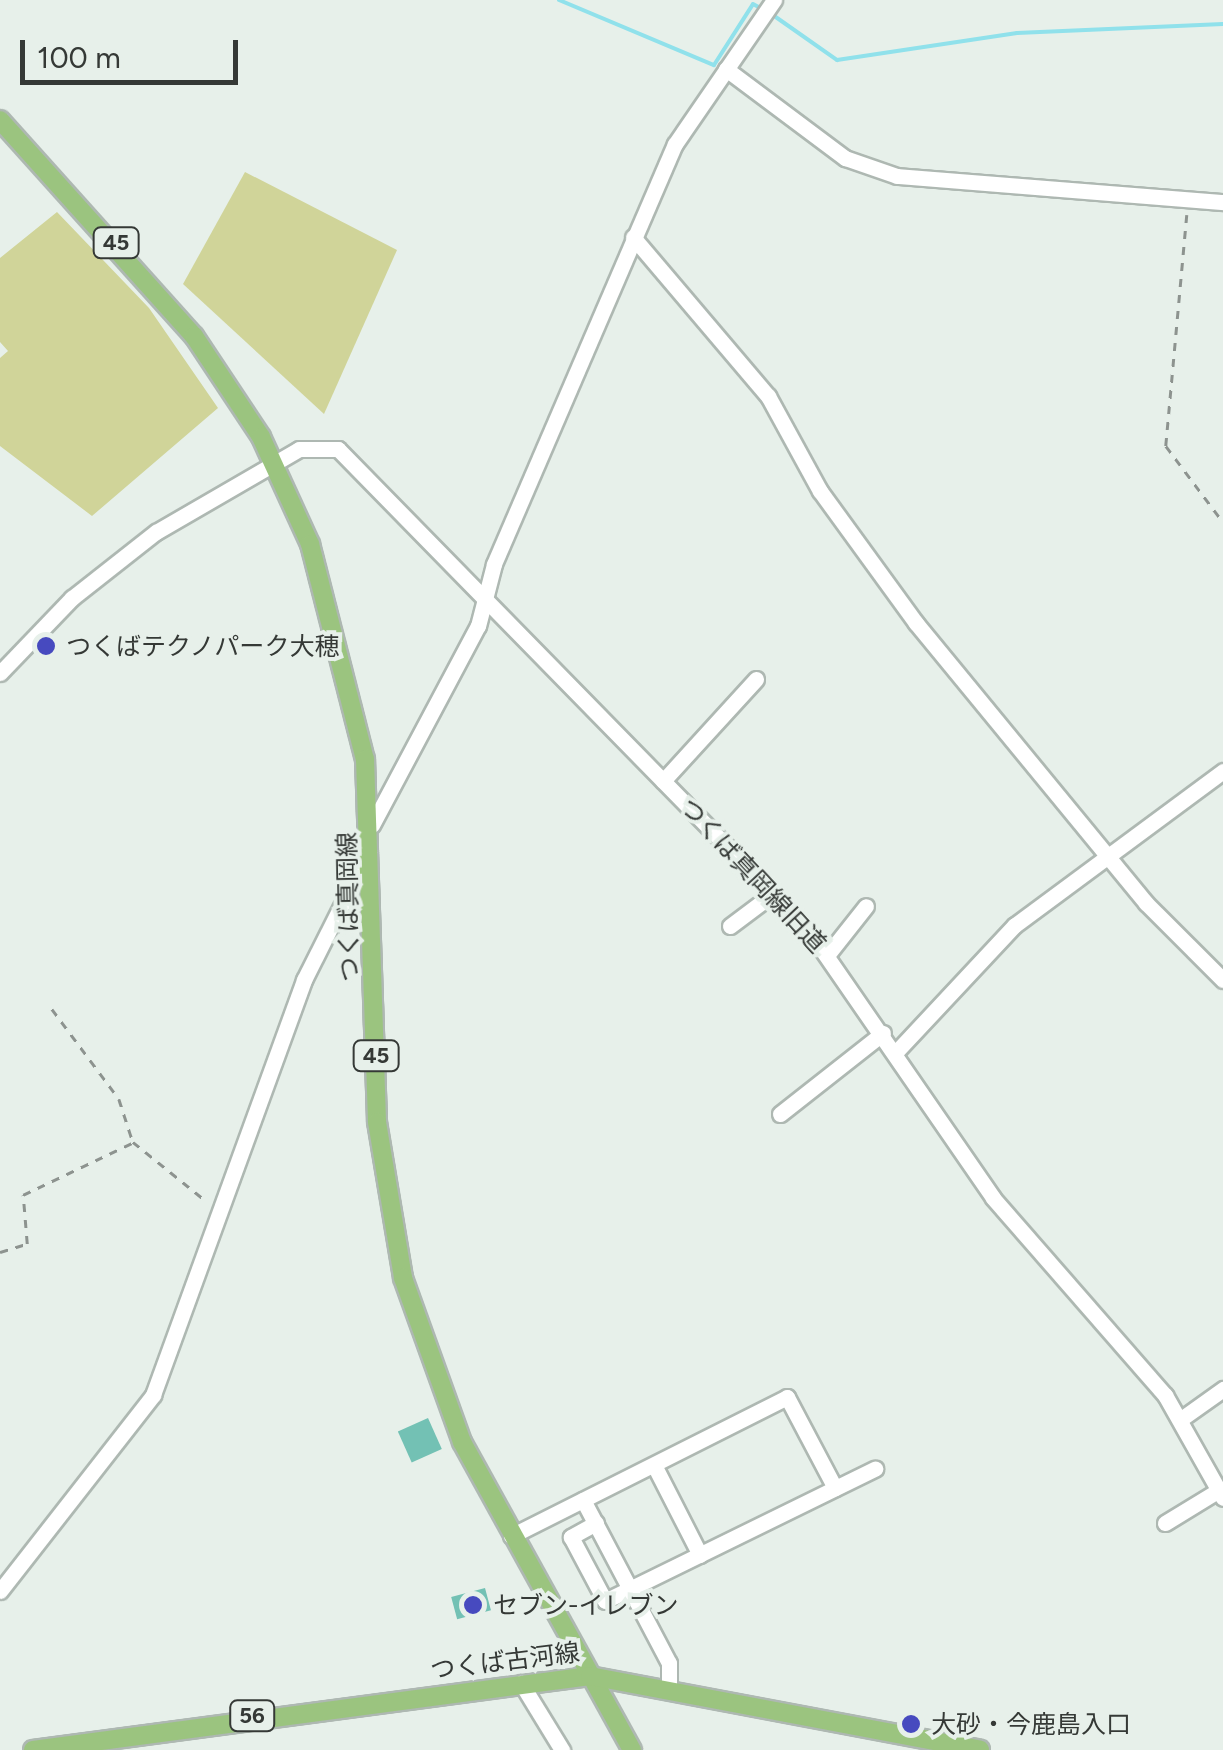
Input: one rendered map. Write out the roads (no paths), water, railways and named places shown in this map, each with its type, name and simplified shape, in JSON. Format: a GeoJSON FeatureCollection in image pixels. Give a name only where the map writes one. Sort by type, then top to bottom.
{"type":"FeatureCollection","features":[{"type":"Feature","properties":{"kind":"main road","name":"つくば真岡線"},"geometry":{"type":"LineString","coordinates":[[0,120],[172,308],[275,462],[343,647],[372,824],[377,1122],[391,1228],[438,1388],[511,1536],[632,1750]]}},
{"type":"Feature","properties":{"kind":"main road","name":"つくば古河線"},"geometry":{"type":"LineString","coordinates":[[32,1750],[590,1676],[670,1685],[980,1750]]}},
{"type":"Feature","properties":{"kind":"street"},"geometry":{"type":"LineString","coordinates":[[372,824],[486,599],[633,237],[675,144],[774,0]]}},
{"type":"Feature","properties":{"kind":"street"},"geometry":{"type":"LineString","coordinates":[[726,69],[844,158],[897,176],[1188,203],[1223,202]]}},
{"type":"Feature","properties":{"kind":"street"},"geometry":{"type":"LineString","coordinates":[[633,237],[768,396],[820,491],[916,623],[1110,860],[1223,980]]}},
{"type":"Feature","properties":{"kind":"street","name":"つくば真岡線旧道"},"geometry":{"type":"LineString","coordinates":[[0,673],[114,561],[275,462],[313,444],[338,449],[774,893],[828,954],[984,1186],[1181,1420],[1221,1494]]}},
{"type":"Feature","properties":{"kind":"street"},"geometry":{"type":"LineString","coordinates":[[664,781],[756,679]]}},
{"type":"Feature","properties":{"kind":"street"},"geometry":{"type":"LineString","coordinates":[[896,1052],[1015,926],[1110,860],[1223,771]]}},
{"type":"Feature","properties":{"kind":"street"},"geometry":{"type":"LineString","coordinates":[[0,1591],[153,1395],[217,1210],[304,980],[373,846]]}},
{"type":"Feature","properties":{"kind":"street"},"geometry":{"type":"LineString","coordinates":[[730,926],[774,893]]}},
{"type":"Feature","properties":{"kind":"street"},"geometry":{"type":"LineString","coordinates":[[828,954],[866,906]]}},
{"type":"Feature","properties":{"kind":"street"},"geometry":{"type":"LineString","coordinates":[[780,1114],[883,1034]]}},
{"type":"Feature","properties":{"kind":"street"},"geometry":{"type":"LineString","coordinates":[[1181,1420],[1223,1389]]}},
{"type":"Feature","properties":{"kind":"street"},"geometry":{"type":"LineString","coordinates":[[511,1536],[787,1397],[835,1488]]}},
{"type":"Feature","properties":{"kind":"street"},"geometry":{"type":"LineString","coordinates":[[654,1464],[700,1555]]}},
{"type":"Feature","properties":{"kind":"street"},"geometry":{"type":"LineString","coordinates":[[596,1523],[571,1537],[605,1602],[875,1468]]}},
{"type":"Feature","properties":{"kind":"street"},"geometry":{"type":"LineString","coordinates":[[1165,1523],[1221,1494]]}},
{"type":"Feature","properties":{"kind":"street"},"geometry":{"type":"LineString","coordinates":[[584,1500],[669,1664],[670,1685]]}},
{"type":"Feature","properties":{"kind":"street"},"geometry":{"type":"LineString","coordinates":[[521,1683],[562,1750]]}},
{"type":"Feature","properties":{"kind":"waterway"},"geometry":{"type":"LineString","coordinates":[[559,0],[714,65],[753,4],[762,9]]}},
{"type":"Feature","properties":{"kind":"waterway"},"geometry":{"type":"LineString","coordinates":[[770,13],[837,60],[1017,33],[1223,24]]}},
{"type":"Feature","properties":{"kind":"place","name":"つくばテクノパーク大穂"},"geometry":{"type":"Point","coordinates":[46,646]}},
{"type":"Feature","properties":{"kind":"place","name":"セブン-イレブン"},"geometry":{"type":"Point","coordinates":[473,1605]}},
{"type":"Feature","properties":{"kind":"place","name":"大砂・今鹿島入口"},"geometry":{"type":"Point","coordinates":[911,1724]}}]}
